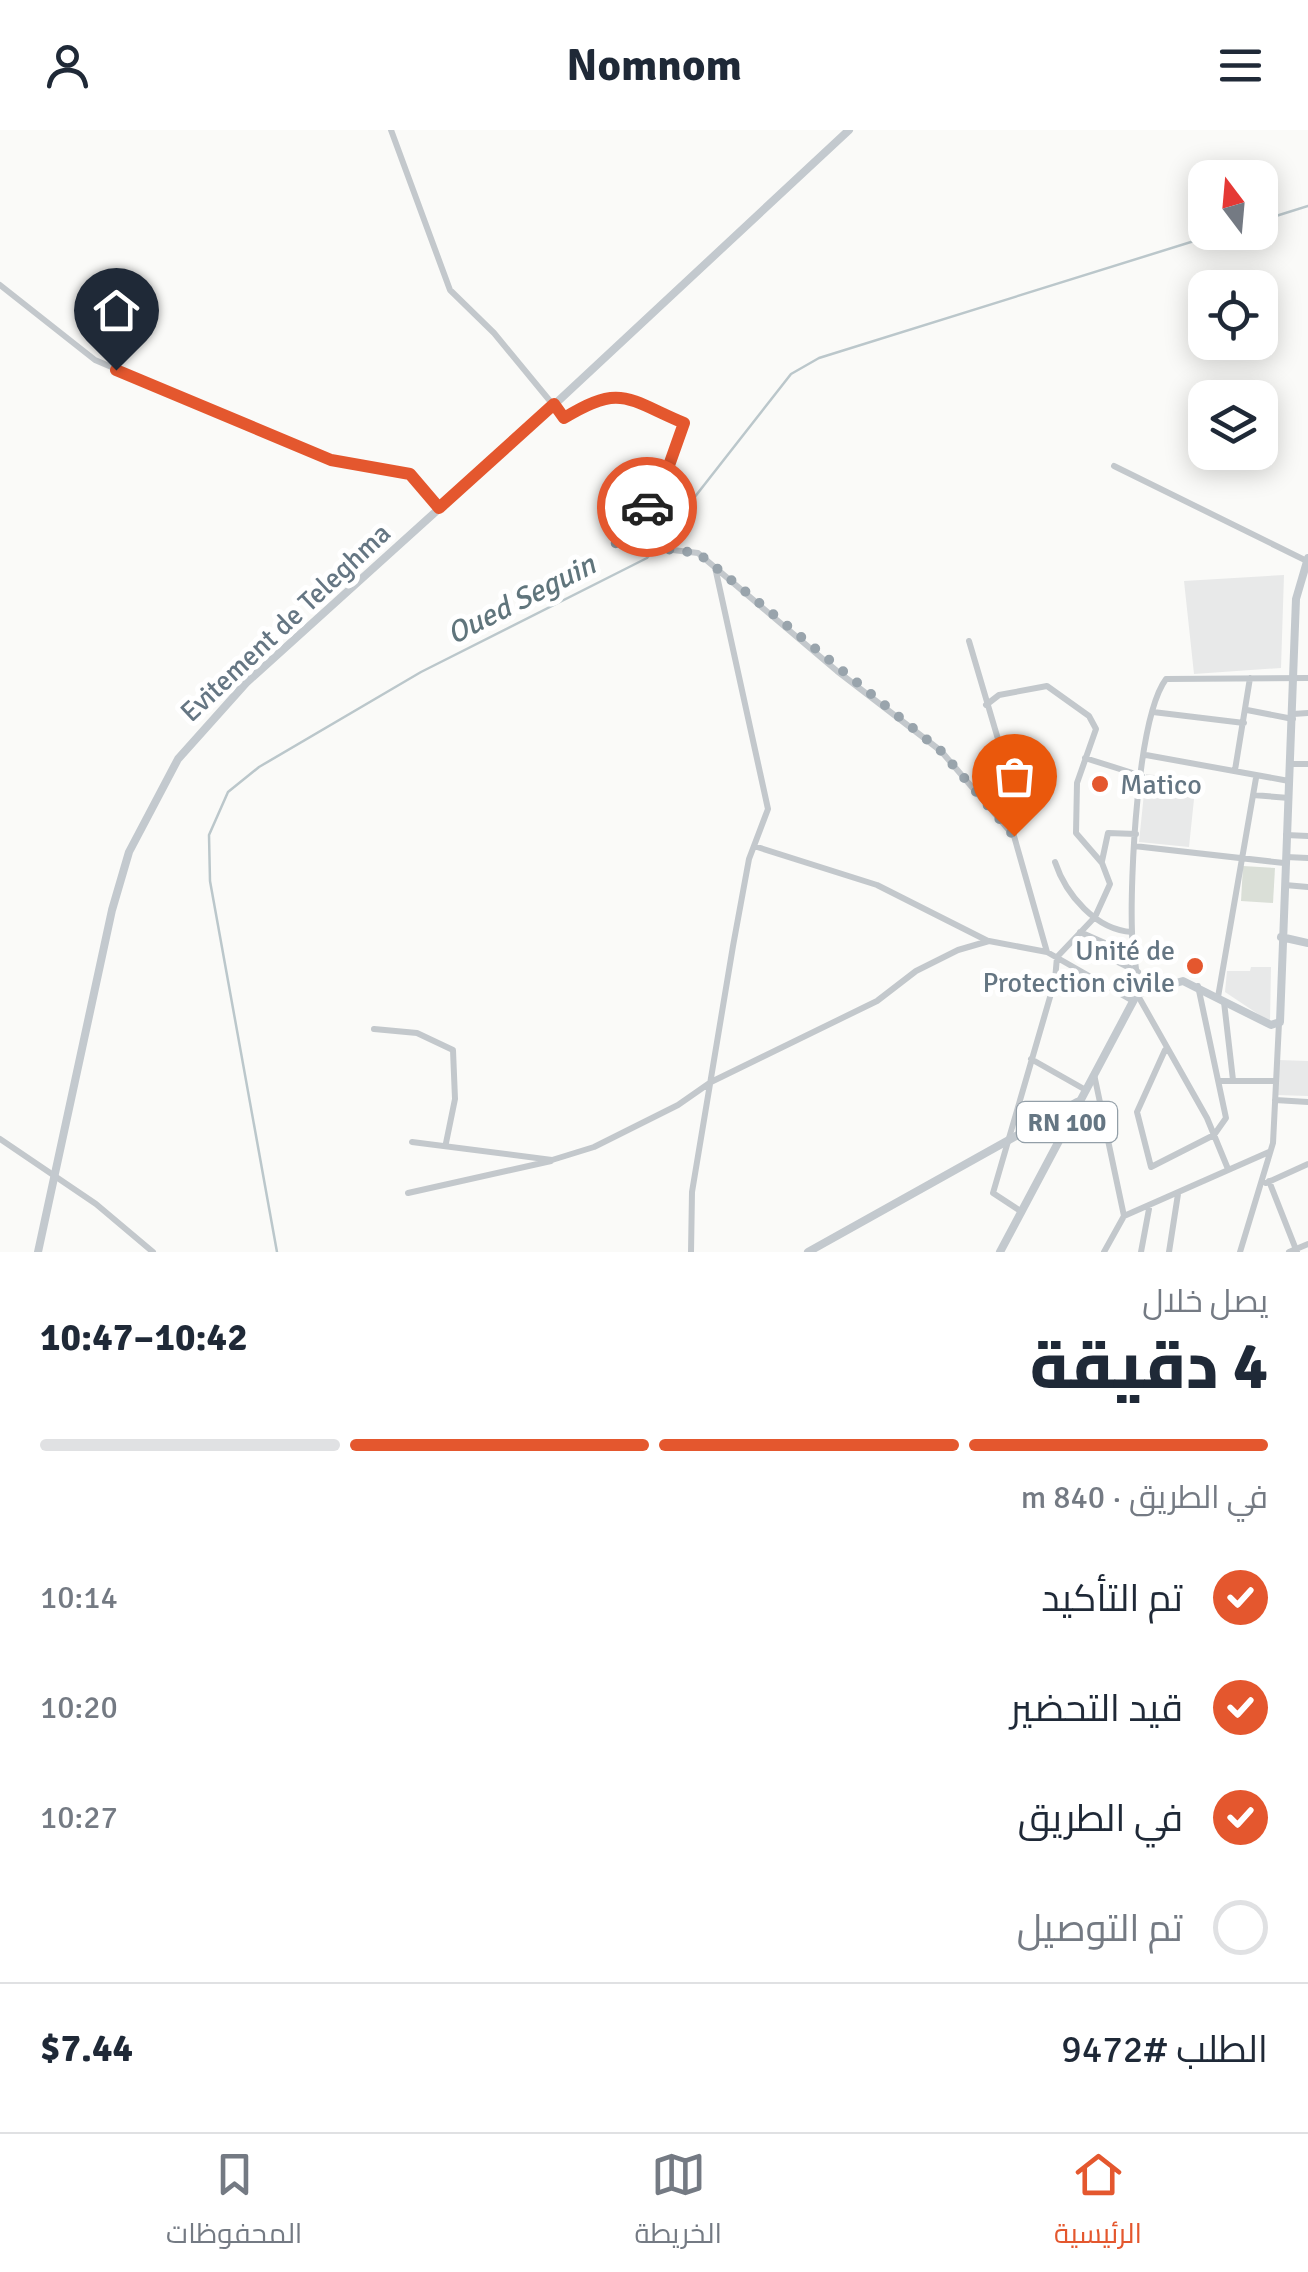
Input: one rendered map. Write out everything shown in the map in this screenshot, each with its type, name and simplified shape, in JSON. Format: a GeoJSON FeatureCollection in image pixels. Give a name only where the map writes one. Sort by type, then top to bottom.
{"type":"FeatureCollection","features":[{"type":"Feature","properties":{"kind":"main road","name":"Evitement de Teleghma"},"geometry":{"type":"LineString","coordinates":[[38,1252],[112,910],[148,810],[206,723],[849,130]]}},
{"type":"Feature","properties":{"kind":"main road"},"geometry":{"type":"LineString","coordinates":[[1135,998],[1183,981],[1271,1025],[1278,1023],[1292,764],[1296,599],[1308,559]]}},
{"type":"Feature","properties":{"kind":"main road"},"geometry":{"type":"LineString","coordinates":[[1281,937],[1308,943]]}},
{"type":"Feature","properties":{"kind":"main road","name":"RN 100"},"geometry":{"type":"LineString","coordinates":[[1000,1252],[1076,1102],[1135,998]]}},
{"type":"Feature","properties":{"kind":"main road"},"geometry":{"type":"LineString","coordinates":[[808,1252],[1076,1102]]}},
{"type":"Feature","properties":{"kind":"street"},"geometry":{"type":"LineString","coordinates":[[391,130],[450,290],[564,418],[590,402],[615,394],[684,423],[667,471],[645,511],[611,538],[618,546],[639,544],[698,553],[941,751],[1014,836]]}},
{"type":"Feature","properties":{"kind":"street"},"geometry":{"type":"LineString","coordinates":[[0,286],[95,360],[331,460],[410,474],[439,508]]}},
{"type":"Feature","properties":{"kind":"street"},"geometry":{"type":"LineString","coordinates":[[1114,466],[1308,559]]}},
{"type":"Feature","properties":{"kind":"street"},"geometry":{"type":"LineString","coordinates":[[690,1252],[692,1192],[711,1082],[754,846],[768,810],[715,567]]}},
{"type":"Feature","properties":{"kind":"street"},"geometry":{"type":"LineString","coordinates":[[970,641],[1003,756],[1014,836],[1047,952]]}},
{"type":"Feature","properties":{"kind":"street"},"geometry":{"type":"LineString","coordinates":[[1135,998],[1139,972],[1132,932],[1134,846],[1142,776],[1163,682],[1170,678],[1308,678]]}},
{"type":"Feature","properties":{"kind":"street"},"geometry":{"type":"LineString","coordinates":[[1235,770],[1250,678]]}},
{"type":"Feature","properties":{"kind":"street"},"geometry":{"type":"LineString","coordinates":[[986,705],[999,695],[1047,686],[1089,716],[1096,728],[1073,808],[1076,833],[1102,862],[1110,884],[1095,917],[1057,957],[1010,1140],[992,1194],[1022,1212]]}},
{"type":"Feature","properties":{"kind":"street"},"geometry":{"type":"LineString","coordinates":[[1247,710],[1293,716],[1308,713]]}},
{"type":"Feature","properties":{"kind":"street"},"geometry":{"type":"LineString","coordinates":[[1154,712],[1244,723]]}},
{"type":"Feature","properties":{"kind":"street"},"geometry":{"type":"LineString","coordinates":[[1146,755],[1235,770],[1256,778],[1290,781]]}},
{"type":"Feature","properties":{"kind":"street"},"geometry":{"type":"LineString","coordinates":[[1085,758],[1142,776]]}},
{"type":"Feature","properties":{"kind":"street"},"geometry":{"type":"LineString","coordinates":[[1292,764],[1308,764]]}},
{"type":"Feature","properties":{"kind":"street"},"geometry":{"type":"LineString","coordinates":[[1233,1080],[1221,999],[1256,778]]}},
{"type":"Feature","properties":{"kind":"street"},"geometry":{"type":"LineString","coordinates":[[1253,795],[1289,798]]}},
{"type":"Feature","properties":{"kind":"street"},"geometry":{"type":"LineString","coordinates":[[1102,862],[1108,833],[1136,834]]}},
{"type":"Feature","properties":{"kind":"street"},"geometry":{"type":"LineString","coordinates":[[1286,835],[1308,836]]}},
{"type":"Feature","properties":{"kind":"street"},"geometry":{"type":"LineString","coordinates":[[754,846],[877,885],[989,941],[1047,952],[1135,998],[1214,1135],[1228,1169]]}},
{"type":"Feature","properties":{"kind":"street"},"geometry":{"type":"LineString","coordinates":[[1134,846],[1244,860],[1308,858]]}},
{"type":"Feature","properties":{"kind":"street"},"geometry":{"type":"LineString","coordinates":[[1055,862],[1069,891],[1095,917],[1111,928],[1132,932]]}},
{"type":"Feature","properties":{"kind":"street"},"geometry":{"type":"LineString","coordinates":[[1284,884],[1308,887]]}},
{"type":"Feature","properties":{"kind":"street"},"geometry":{"type":"LineString","coordinates":[[1080,932],[1134,956]]}},
{"type":"Feature","properties":{"kind":"street"},"geometry":{"type":"LineString","coordinates":[[1074,940],[1139,972]]}},
{"type":"Feature","properties":{"kind":"street"},"geometry":{"type":"LineString","coordinates":[[408,1193],[552,1160],[608,1140],[678,1105],[711,1082],[877,1001],[916,971],[958,950],[989,941]]}},
{"type":"Feature","properties":{"kind":"street"},"geometry":{"type":"LineString","coordinates":[[1166,1049],[1137,1112],[1150,1167],[1214,1135],[1226,1118],[1198,986]]}},
{"type":"Feature","properties":{"kind":"street"},"geometry":{"type":"LineString","coordinates":[[1240,1252],[1269,1152],[1278,1023]]}},
{"type":"Feature","properties":{"kind":"street"},"geometry":{"type":"LineString","coordinates":[[374,1029],[417,1034],[454,1050],[455,1099],[446,1143]]}},
{"type":"Feature","properties":{"kind":"street"},"geometry":{"type":"LineString","coordinates":[[1031,1060],[1084,1089]]}},
{"type":"Feature","properties":{"kind":"street"},"geometry":{"type":"LineString","coordinates":[[1094,1073],[1124,1216],[1104,1252]]}},
{"type":"Feature","properties":{"kind":"street"},"geometry":{"type":"LineString","coordinates":[[1220,1080],[1276,1081]]}},
{"type":"Feature","properties":{"kind":"street"},"geometry":{"type":"LineString","coordinates":[[1274,1100],[1308,1102]]}},
{"type":"Feature","properties":{"kind":"street"},"geometry":{"type":"LineString","coordinates":[[0,1139],[56,1175],[152,1252]]}},
{"type":"Feature","properties":{"kind":"street"},"geometry":{"type":"LineString","coordinates":[[412,1142],[446,1143],[552,1160]]}},
{"type":"Feature","properties":{"kind":"street"},"geometry":{"type":"LineString","coordinates":[[1124,1216],[1269,1152]]}},
{"type":"Feature","properties":{"kind":"street"},"geometry":{"type":"LineString","coordinates":[[1261,1186],[1308,1164]]}},
{"type":"Feature","properties":{"kind":"street"},"geometry":{"type":"LineString","coordinates":[[1269,1181],[1294,1251],[1308,1244]]}},
{"type":"Feature","properties":{"kind":"street"},"geometry":{"type":"LineString","coordinates":[[1169,1252],[1179,1193]]}},
{"type":"Feature","properties":{"kind":"street"},"geometry":{"type":"LineString","coordinates":[[1141,1252],[1149,1208]]}},
{"type":"Feature","properties":{"kind":"shaded area"},"geometry":{"type":"Polygon","coordinates":[[[1284,575],[1281,668],[1194,674],[1184,581],[1284,575]]]}},
{"type":"Feature","properties":{"kind":"shaded area"},"geometry":{"type":"Polygon","coordinates":[[[1146,774],[1196,780],[1189,847],[1139,842],[1146,774]]]}},
{"type":"Feature","properties":{"kind":"shaded area"},"geometry":{"type":"Polygon","coordinates":[[[1243,866],[1275,868],[1273,903],[1241,901],[1243,866]]]}},
{"type":"Feature","properties":{"kind":"shaded area"},"geometry":{"type":"Polygon","coordinates":[[[1251,967],[1271,967],[1270,1022],[1225,992],[1227,971],[1250,971],[1251,967]]]}},
{"type":"Feature","properties":{"kind":"shaded area"},"geometry":{"type":"Polygon","coordinates":[[[1278,1060],[1308,1061],[1308,1096],[1277,1095],[1278,1060]]]}},
{"type":"Feature","properties":{"kind":"waterway","name":"Oued Seguin"},"geometry":{"type":"LineString","coordinates":[[1278,215],[1308,206]]}},
{"type":"Feature","properties":{"kind":"waterway","name":"Oued Seguin"},"geometry":{"type":"LineString","coordinates":[[277,1252],[210,881],[209,835],[228,792],[259,767],[421,672],[647,558],[791,374],[819,358],[1188,243]]}},
{"type":"Feature","properties":{"kind":"way so far"},"geometry":{"type":"LineString","coordinates":[[647,507],[634,524],[616,532],[611,538],[614,543],[698,553],[837,671],[941,751],[1014,836]]}},
{"type":"Feature","properties":{"kind":"place","name":"Matico"},"geometry":{"type":"Point","coordinates":[1100,784]}},
{"type":"Feature","properties":{"kind":"place","name":"Unité de Protection civile"},"geometry":{"type":"Point","coordinates":[1195,966]}},
{"type":"Feature","properties":{"kind":"route"},"geometry":{"type":"LineString","coordinates":[[116,370],[331,460],[410,474],[439,508],[554,404],[564,418],[590,402],[615,394],[684,423],[667,471],[647,507]]}}]}
